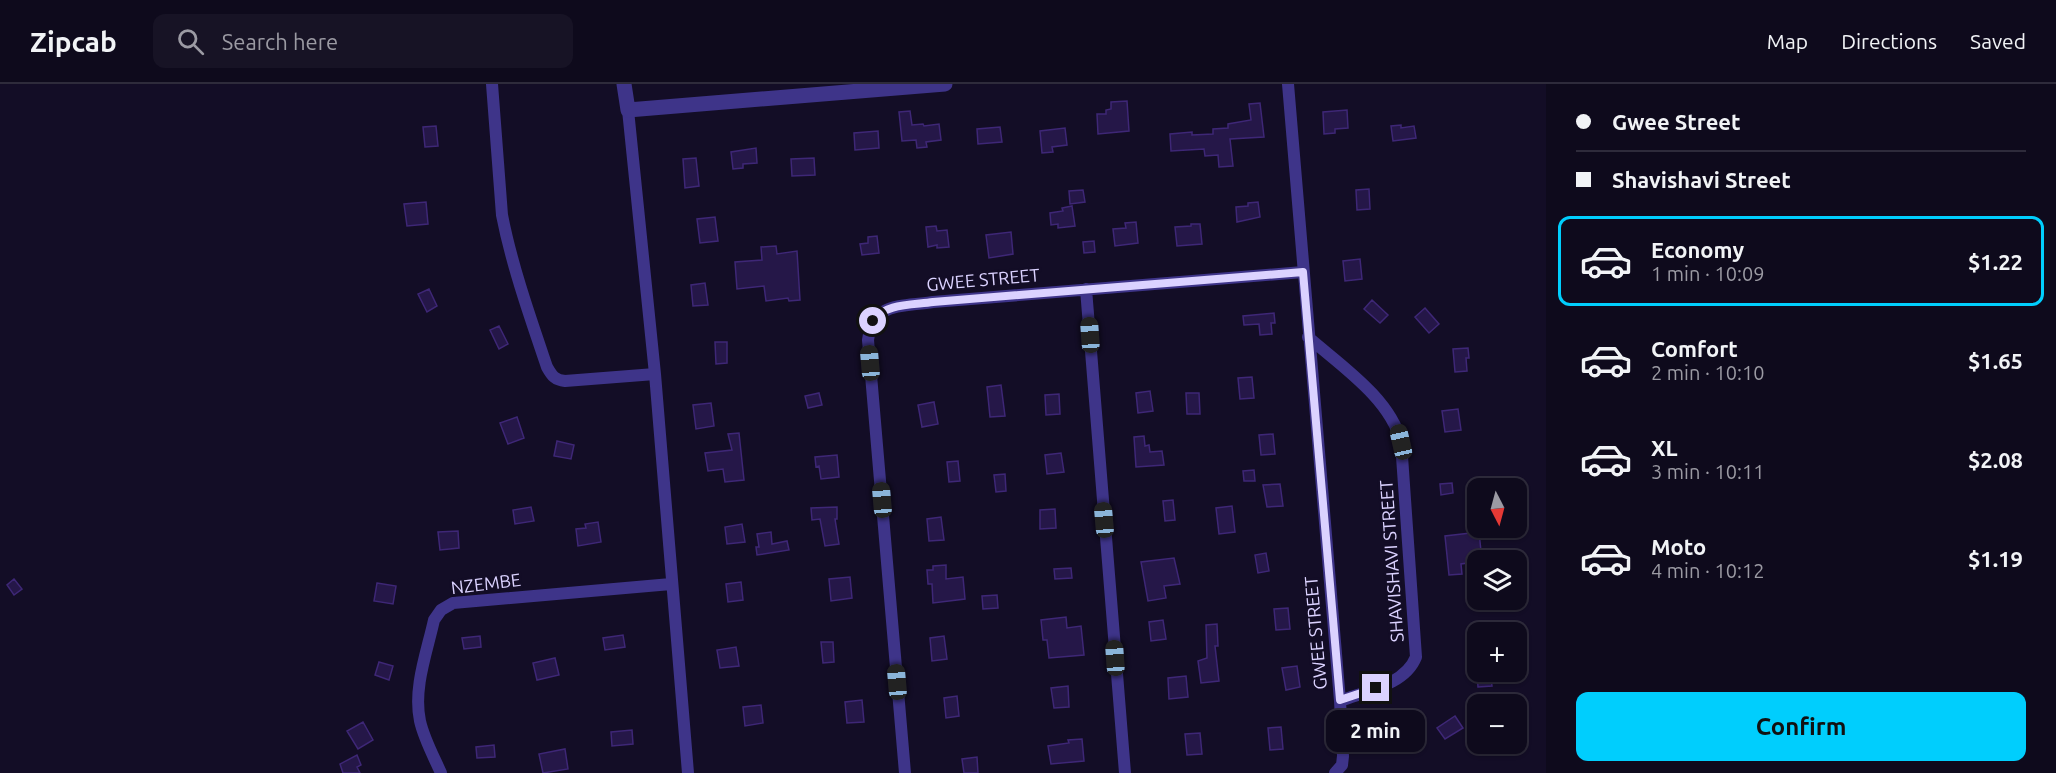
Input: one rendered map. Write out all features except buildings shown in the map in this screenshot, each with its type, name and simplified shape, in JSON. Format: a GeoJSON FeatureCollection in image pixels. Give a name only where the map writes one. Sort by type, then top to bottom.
{"type":"FeatureCollection","features":[{"type":"Feature","properties":{"kind":"street"},"geometry":{"type":"LineString","coordinates":[[492,84],[502,214],[528,311],[552,376],[565,381],[655,374]]}},
{"type":"Feature","properties":{"kind":"street"},"geometry":{"type":"LineString","coordinates":[[624,84],[655,374],[688,773]]}},
{"type":"Feature","properties":{"kind":"street"},"geometry":{"type":"LineString","coordinates":[[628,110],[851,88],[945,84]]}},
{"type":"Feature","properties":{"kind":"street","name":"GWEE STREET"},"geometry":{"type":"LineString","coordinates":[[1287,84],[1344,756],[1342,765],[1335,773]]}},
{"type":"Feature","properties":{"kind":"street","name":"GWEE STREET"},"geometry":{"type":"LineString","coordinates":[[905,773],[868,340],[869,330],[877,314],[889,309],[933,302],[1303,272]]}},
{"type":"Feature","properties":{"kind":"street"},"geometry":{"type":"LineString","coordinates":[[1086,289],[1125,773]]}},
{"type":"Feature","properties":{"kind":"street","name":"SHAVISHAVI STREET"},"geometry":{"type":"LineString","coordinates":[[1308,337],[1380,400],[1398,428],[1401,442],[1416,657],[1406,673],[1394,681],[1340,700]]}},
{"type":"Feature","properties":{"kind":"street","name":"NZEMBE"},"geometry":{"type":"LineString","coordinates":[[441,773],[420,724],[418,710],[418,690],[435,620],[441,610],[453,603],[671,584]]}},
{"type":"Feature","properties":{"kind":"route"},"geometry":{"type":"LineString","coordinates":[[873,321],[882,311],[933,302],[1303,272],[1340,700],[1376,688]]}}]}
